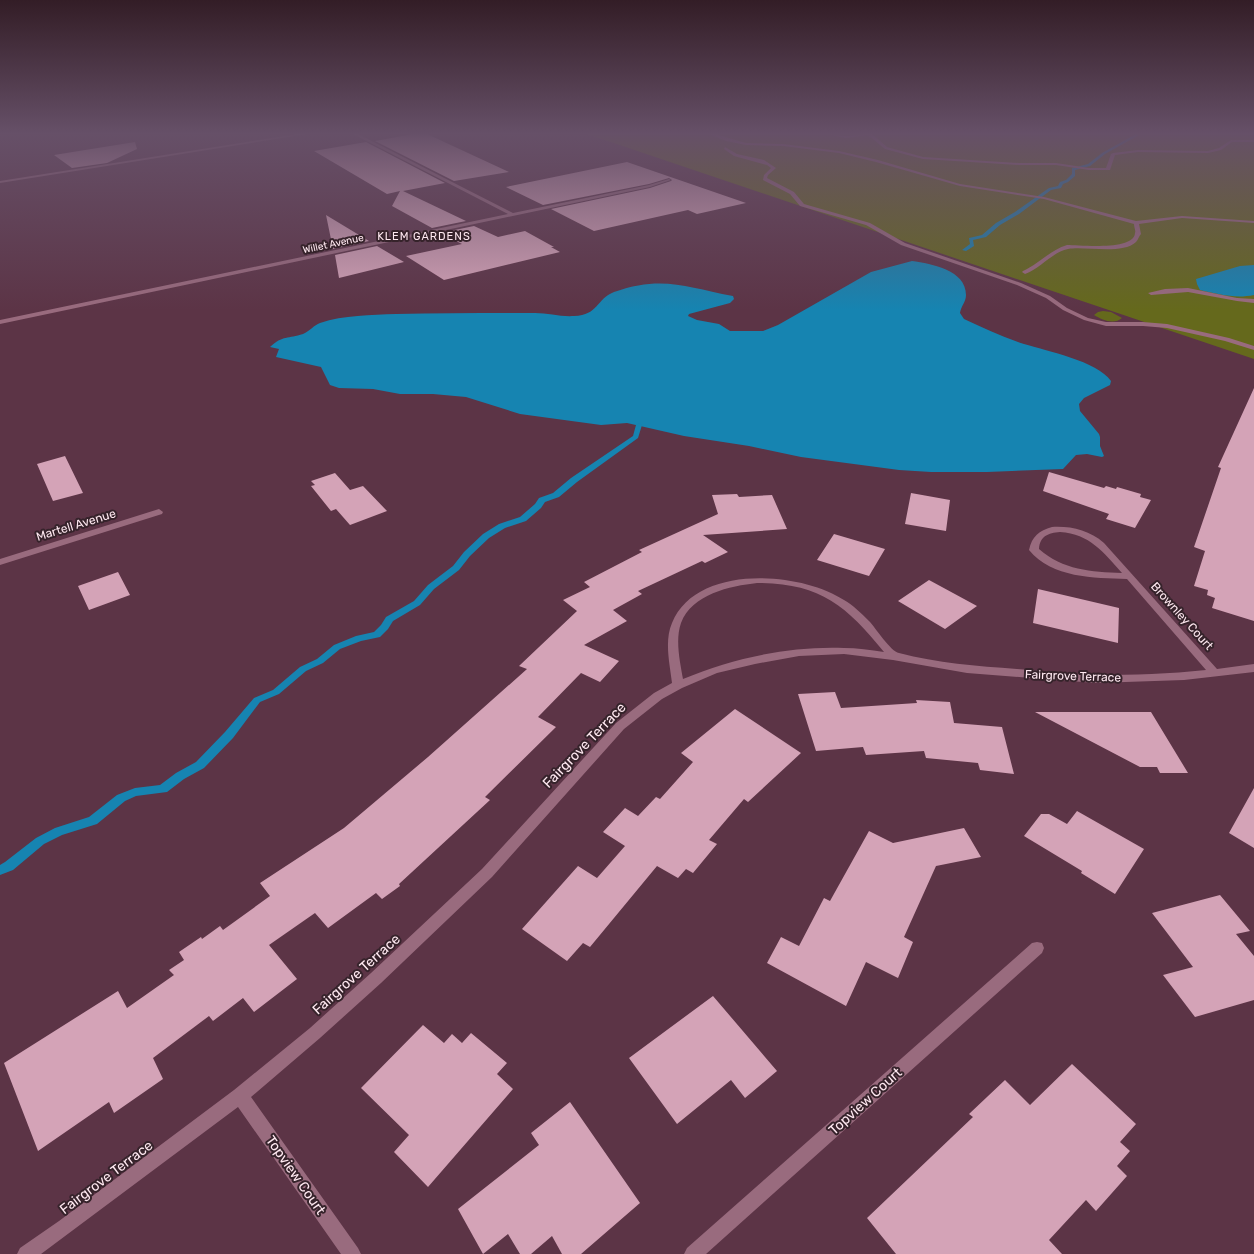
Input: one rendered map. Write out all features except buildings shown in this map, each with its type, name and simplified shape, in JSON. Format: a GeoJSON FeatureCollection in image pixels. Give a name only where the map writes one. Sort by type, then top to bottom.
{"type":"FeatureCollection","features":[{"type":"Feature","properties":{"kind":"street"},"geometry":{"type":"LineString","coordinates":[[469,193],[513,215]]}},
{"type":"Feature","properties":{"kind":"street","name":"Willet Avenue"},"geometry":{"type":"LineString","coordinates":[[0,322],[619,193]]}},
{"type":"Feature","properties":{"kind":"street"},"geometry":{"type":"LineString","coordinates":[[791,193],[802,205],[868,224],[903,244],[1019,284],[1048,298],[1086,320],[1106,324],[1144,324],[1167,326],[1227,339],[1254,348]]}},
{"type":"Feature","properties":{"kind":"street"},"geometry":{"type":"LineString","coordinates":[[1011,193],[1044,198],[1136,223],[1182,217],[1254,222]]}},
{"type":"Feature","properties":{"kind":"street"},"geometry":{"type":"LineString","coordinates":[[1025,272],[1036,267],[1053,252],[1067,247],[1116,246],[1134,243],[1138,240],[1139,235],[1136,223]]}},
{"type":"Feature","properties":{"kind":"street"},"geometry":{"type":"LineString","coordinates":[[1150,293],[1163,290],[1188,290],[1232,300],[1254,301]]}},
{"type":"Feature","properties":{"kind":"street","name":"Martell Avenue"},"geometry":{"type":"LineString","coordinates":[[0,562],[160,512]]}},
{"type":"Feature","properties":{"kind":"street","name":"Brownley Court"},"geometry":{"type":"LineString","coordinates":[[1129,576],[1071,572],[1053,565],[1041,557],[1034,550],[1034,542],[1036,537],[1044,532],[1054,530],[1067,530],[1084,534],[1098,542],[1110,553],[1215,673]]}},
{"type":"Feature","properties":{"kind":"street"},"geometry":{"type":"LineString","coordinates":[[678,685],[674,641],[676,624],[685,609],[697,598],[716,589],[738,583],[768,580],[792,583],[812,588],[832,597],[850,608],[893,656]]}},
{"type":"Feature","properties":{"kind":"street","name":"Fairgrove Terrace"},"geometry":{"type":"LineString","coordinates":[[26,1254],[65,1227],[240,1096],[376,978],[487,873],[620,726],[658,696],[678,685],[714,670],[755,660],[799,653],[844,651],[893,656],[967,669],[1088,678],[1163,677],[1254,668]]}},
{"type":"Feature","properties":{"kind":"street","name":"Topview Court"},"geometry":{"type":"LineString","coordinates":[[693,1254],[1037,948]]}},
{"type":"Feature","properties":{"kind":"street","name":"Topview Court"},"geometry":{"type":"LineString","coordinates":[[240,1096],[352,1254]]}},
{"type":"Feature","properties":{"kind":"shaded area"},"geometry":{"type":"Polygon","coordinates":[[[760,193],[1254,193],[1254,359],[760,193]]]}},
{"type":"Feature","properties":{"kind":"shaded area"},"geometry":{"type":"Polygon","coordinates":[[[1103,311],[1111,312],[1122,318],[1112,321],[1101,319],[1094,315],[1103,311]]]}},
{"type":"Feature","properties":{"kind":"water"},"geometry":{"type":"Polygon","coordinates":[[[912,261],[938,266],[954,274],[960,280],[964,286],[966,295],[960,313],[964,319],[1024,344],[1083,362],[1104,374],[1111,381],[1110,385],[1084,398],[1079,404],[1080,411],[1099,434],[1100,446],[1104,456],[1102,457],[1087,454],[1076,455],[1063,469],[987,472],[931,472],[899,470],[801,457],[749,446],[684,436],[627,423],[601,425],[520,414],[466,397],[433,394],[400,394],[373,389],[339,388],[330,385],[321,367],[276,357],[279,349],[270,347],[282,339],[303,334],[320,323],[338,318],[396,314],[540,313],[569,316],[582,315],[593,310],[608,295],[614,292],[646,284],[660,283],[687,286],[733,296],[734,299],[730,303],[689,314],[688,316],[697,320],[719,324],[730,331],[763,331],[778,325],[871,272],[912,261]]]}},
{"type":"Feature","properties":{"kind":"water"},"geometry":{"type":"Polygon","coordinates":[[[1254,265],[1254,295],[1233,296],[1220,294],[1200,290],[1197,284],[1196,279],[1240,266],[1254,265]]]}},
{"type":"Feature","properties":{"kind":"waterway"},"geometry":{"type":"LineString","coordinates":[[964,250],[972,245],[971,239],[984,236],[998,224],[1017,213],[1045,193]]}},
{"type":"Feature","properties":{"kind":"waterway"},"geometry":{"type":"LineString","coordinates":[[0,870],[9,866],[40,841],[59,831],[93,821],[121,798],[135,792],[163,789],[180,776],[200,765],[229,735],[257,700],[276,692],[303,669],[320,661],[337,647],[359,638],[377,635],[385,627],[389,619],[417,603],[431,587],[456,568],[467,554],[486,536],[502,526],[523,519],[538,506],[542,500],[556,495],[574,480],[636,437],[639,425]]}},
{"type":"Feature","properties":{"kind":"district","name":"KLEM GARDENS"},"geometry":{"type":"Point","coordinates":[424,236]}}]}
